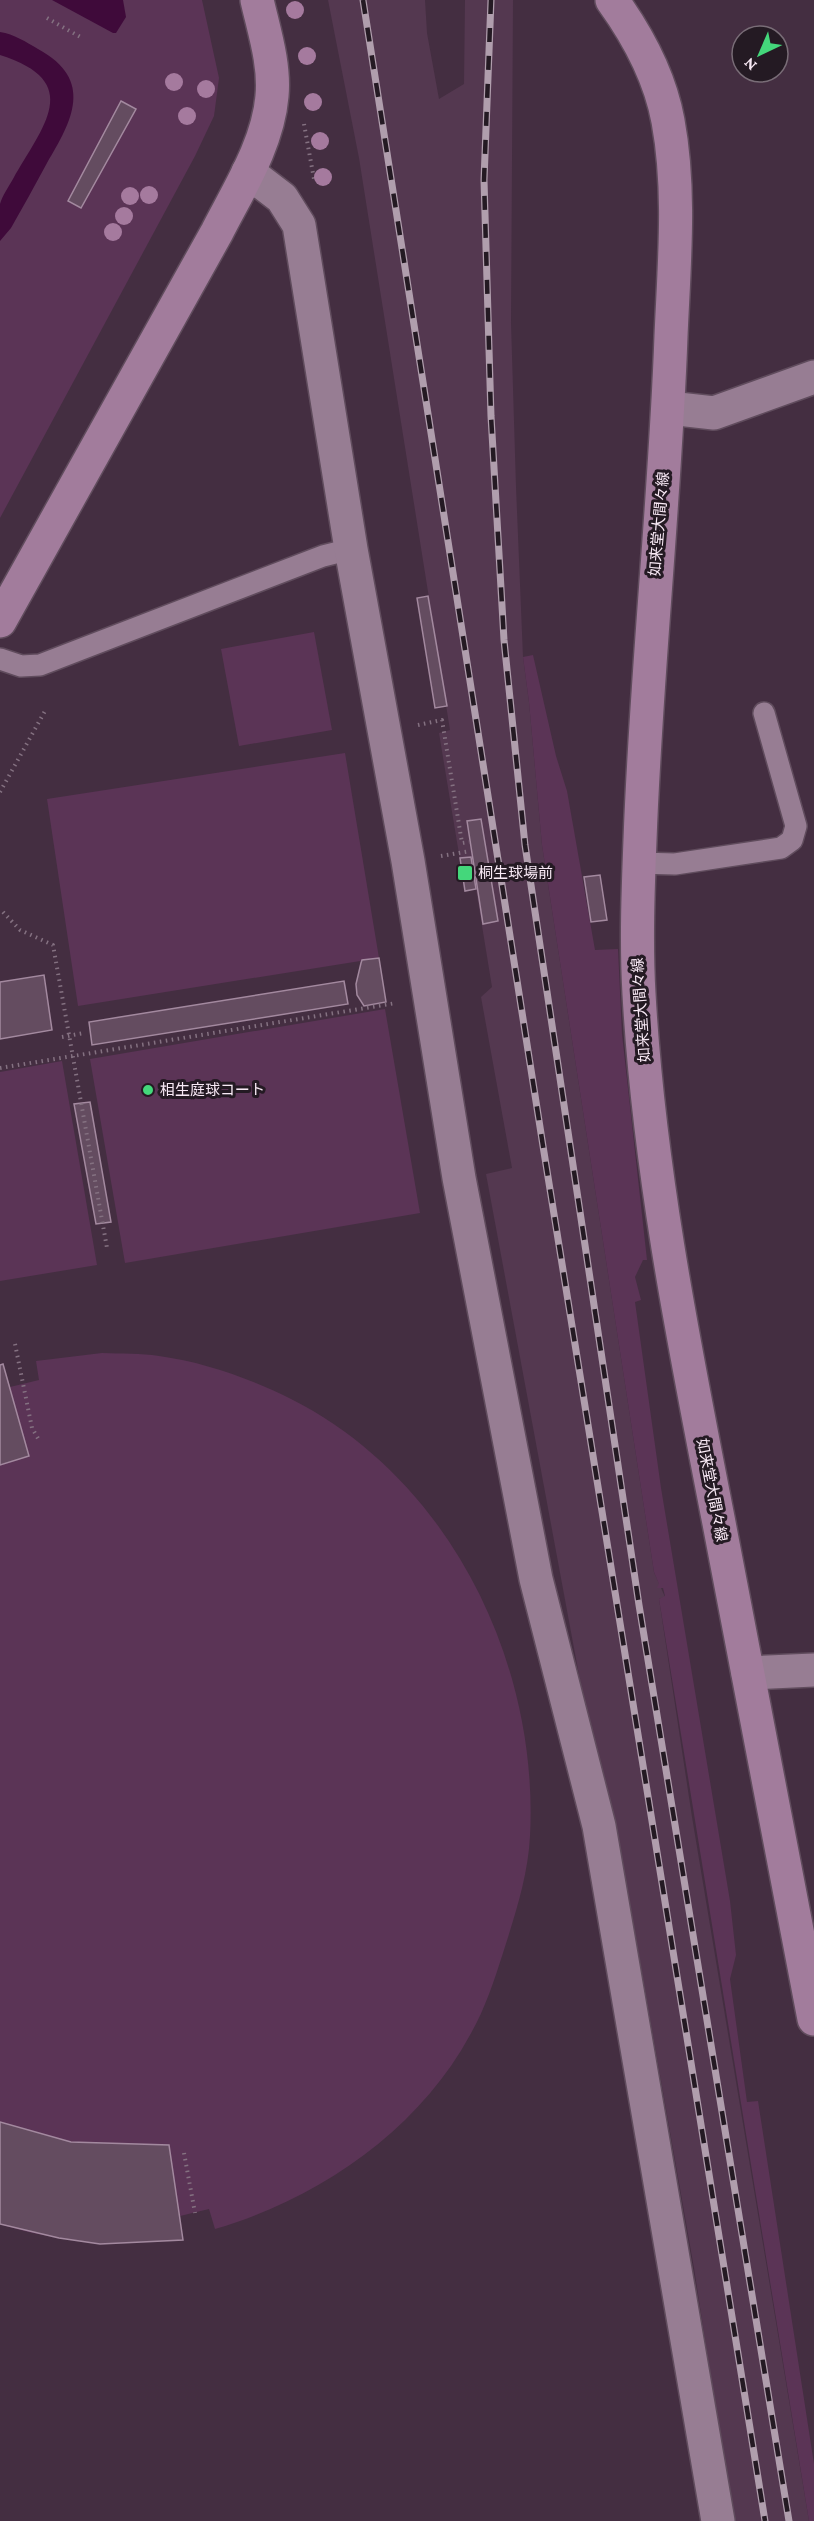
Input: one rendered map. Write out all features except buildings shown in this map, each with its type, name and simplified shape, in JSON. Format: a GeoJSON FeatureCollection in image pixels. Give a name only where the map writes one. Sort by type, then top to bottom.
{"type":"FeatureCollection","features":[{"type":"Feature","properties":{"kind":"main road"},"geometry":{"type":"LineString","coordinates":[[0,621],[248,172],[268,126],[272,94],[271,62],[256,0]]}},
{"type":"Feature","properties":{"kind":"main road","name":"如来堂大間々線"},"geometry":{"type":"LineString","coordinates":[[612,0],[640,42],[668,117],[673,166],[675,237],[669,408],[652,618],[639,863],[639,993],[657,1171],[702,1438],[814,2019]]}},
{"type":"Feature","properties":{"kind":"street"},"geometry":{"type":"LineString","coordinates":[[248,172],[282,198],[299,225],[351,549],[410,872],[459,1178],[502,1409],[546,1622],[599,1826],[717,2521]]}},
{"type":"Feature","properties":{"kind":"street"},"geometry":{"type":"LineString","coordinates":[[669,408],[714,412],[814,377]]}},
{"type":"Feature","properties":{"kind":"street"},"geometry":{"type":"LineString","coordinates":[[748,1673],[814,1670]]}},
{"type":"Feature","properties":{"kind":"lane"},"geometry":{"type":"LineString","coordinates":[[0,659],[21,666],[40,665],[323,556],[351,549]]}},
{"type":"Feature","properties":{"kind":"lane"},"geometry":{"type":"LineString","coordinates":[[639,863],[675,864],[781,848],[792,840],[796,826],[764,713]]}},
{"type":"Feature","properties":{"kind":"path"},"geometry":{"type":"LineString","coordinates":[[46,18],[82,38]]}},
{"type":"Feature","properties":{"kind":"path"},"geometry":{"type":"LineString","coordinates":[[0,792],[45,711]]}},
{"type":"Feature","properties":{"kind":"path"},"geometry":{"type":"LineString","coordinates":[[414,726],[442,720],[462,843],[469,842]]}},
{"type":"Feature","properties":{"kind":"path"},"geometry":{"type":"LineString","coordinates":[[459,853],[470,851]]}},
{"type":"Feature","properties":{"kind":"path"},"geometry":{"type":"LineString","coordinates":[[3,912],[20,930],[53,945],[107,1248]]}},
{"type":"Feature","properties":{"kind":"path"},"geometry":{"type":"LineString","coordinates":[[0,1068],[400,1003]]}},
{"type":"Feature","properties":{"kind":"path"},"geometry":{"type":"LineString","coordinates":[[62,1037],[84,1033]]}},
{"type":"Feature","properties":{"kind":"path"},"geometry":{"type":"LineString","coordinates":[[15,1344],[32,1428],[39,1440]]}},
{"type":"Feature","properties":{"kind":"path"},"geometry":{"type":"LineString","coordinates":[[184,2153],[195,2213]]}},
{"type":"Feature","properties":{"kind":"shaded area"},"geometry":{"type":"Polygon","coordinates":[[[0,0],[202,0],[219,78],[214,116],[195,156],[0,518],[0,0]]]}},
{"type":"Feature","properties":{"kind":"shaded area"},"geometry":{"type":"Polygon","coordinates":[[[52,0],[123,0],[126,17],[116,33],[113,33],[52,0]]]}},
{"type":"Feature","properties":{"kind":"shaded area"},"geometry":{"type":"Polygon","coordinates":[[[328,0],[425,0],[427,33],[439,99],[464,84],[465,0],[513,0],[511,323],[516,487],[523,657],[542,845],[654,1572],[665,1597],[659,1599],[692,1817],[809,2521],[733,2521],[694,2268],[616,1825],[584,1702],[486,1174],[512,1168],[481,997],[492,987],[476,889],[465,891],[439,733],[450,730],[359,158],[328,0]]]}},
{"type":"Feature","properties":{"kind":"shaded area"},"geometry":{"type":"Polygon","coordinates":[[[0,32],[20,39],[56,61],[67,74],[72,88],[73,102],[64,132],[11,228],[0,241],[1,201],[36,141],[50,107],[49,92],[42,78],[26,66],[0,55],[0,32]]]}},
{"type":"Feature","properties":{"kind":"shaded area"},"geometry":{"type":"Polygon","coordinates":[[[314,632],[332,730],[239,746],[221,649],[314,632]]]}},
{"type":"Feature","properties":{"kind":"shaded area"},"geometry":{"type":"Polygon","coordinates":[[[533,655],[556,756],[567,791],[595,950],[618,949],[622,1034],[647,1260],[643,1260],[635,1277],[641,1300],[635,1302],[661,1488],[730,1901],[736,1955],[730,1979],[747,2102],[758,2101],[814,2464],[814,2521],[809,2521],[659,1599],[665,1596],[663,1588],[657,1588],[659,1584],[654,1572],[542,845],[523,657],[533,655]]]}},
{"type":"Feature","properties":{"kind":"shaded area"},"geometry":{"type":"Polygon","coordinates":[[[345,753],[379,958],[78,1006],[47,799],[345,753]]]}},
{"type":"Feature","properties":{"kind":"shaded area"},"geometry":{"type":"Polygon","coordinates":[[[385,1009],[420,1213],[125,1263],[90,1059],[385,1009]]]}},
{"type":"Feature","properties":{"kind":"shaded area"},"geometry":{"type":"Polygon","coordinates":[[[62,1061],[97,1265],[0,1281],[0,1072],[62,1061]]]}},
{"type":"Feature","properties":{"kind":"shaded area"},"geometry":{"type":"Polygon","coordinates":[[[102,1353],[145,1354],[176,1359],[227,1372],[260,1385],[291,1399],[347,1434],[397,1477],[439,1527],[474,1583],[500,1643],[519,1706],[529,1771],[530,1836],[527,1866],[520,1895],[485,2005],[470,2035],[448,2070],[423,2102],[394,2131],[362,2157],[327,2180],[291,2200],[215,2229],[209,2209],[180,2216],[183,2240],[113,2242],[68,2239],[45,2236],[0,2224],[0,1365],[3,1364],[10,1387],[39,1380],[36,1361],[102,1353]]]}},
{"type":"Feature","properties":{"kind":"railway"},"geometry":{"type":"LineString","coordinates":[[363,0],[543,1146],[765,2521]]}},
{"type":"Feature","properties":{"kind":"railway"},"geometry":{"type":"LineString","coordinates":[[491,0],[484,180],[491,416],[504,640],[525,845],[639,1605],[789,2521]]}},
{"type":"Feature","properties":{"kind":"place","name":"桐生球場前"},"geometry":{"type":"Point","coordinates":[465,873]}},
{"type":"Feature","properties":{"kind":"place","name":"相生庭球コート"},"geometry":{"type":"Point","coordinates":[148,1090]}}]}
